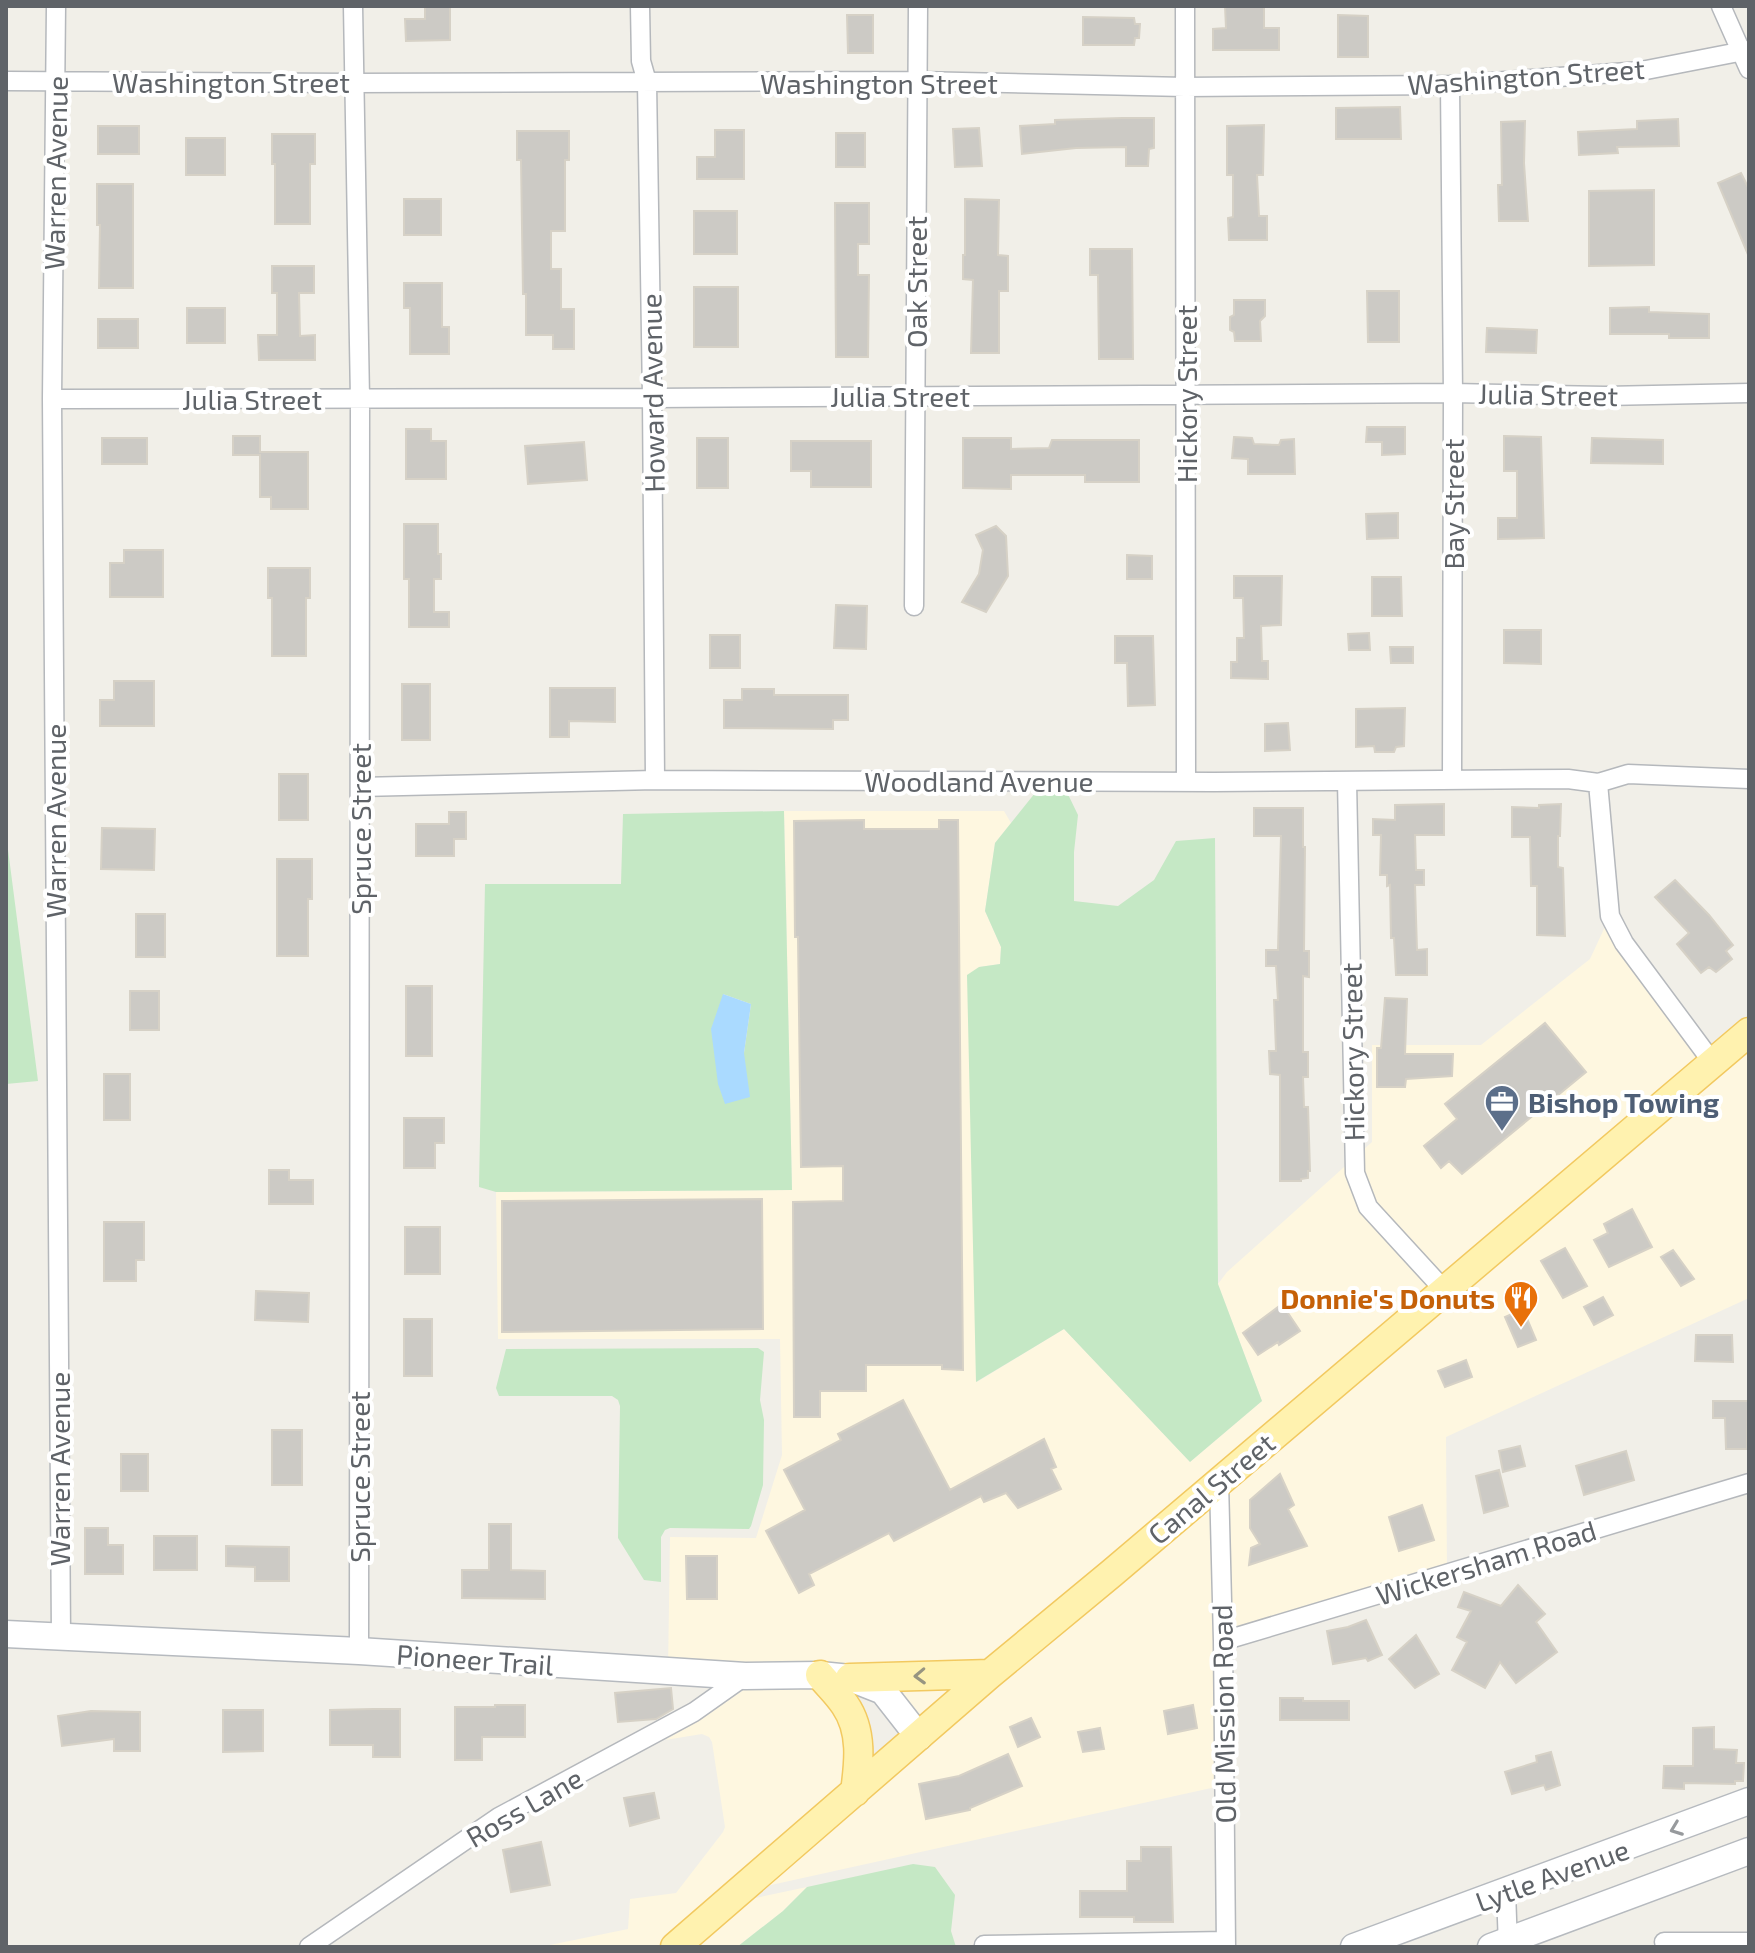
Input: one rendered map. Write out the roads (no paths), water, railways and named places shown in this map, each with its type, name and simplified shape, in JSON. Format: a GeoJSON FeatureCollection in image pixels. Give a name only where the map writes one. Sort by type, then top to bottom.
{"type":"FeatureCollection","features":[{"type":"Feature","properties":{"kind":"main road","name":"Canal Street"},"geometry":{"type":"LineString","coordinates":[[675,1947],[990,1674],[1749,1032]]}},
{"type":"Feature","properties":{"kind":"main road"},"geometry":{"type":"LineString","coordinates":[[850,1678],[990,1674]]}},
{"type":"Feature","properties":{"kind":"main road"},"geometry":{"type":"LineString","coordinates":[[820,1675],[846,1705],[857,1730],[859,1762],[855,1792]]}},
{"type":"Feature","properties":{"kind":"street","name":"Warren Avenue"},"geometry":{"type":"LineString","coordinates":[[56,6],[52,399],[61,1635]]}},
{"type":"Feature","properties":{"kind":"street","name":"Spruce Street"},"geometry":{"type":"LineString","coordinates":[[353,6],[360,399],[359,1651]]}},
{"type":"Feature","properties":{"kind":"street","name":"Howard Avenue"},"geometry":{"type":"LineString","coordinates":[[640,6],[641,61],[647,82],[655,780]]}},
{"type":"Feature","properties":{"kind":"street","name":"Oak Street"},"geometry":{"type":"LineString","coordinates":[[914,606],[918,6]]}},
{"type":"Feature","properties":{"kind":"street","name":"Hickory Street"},"geometry":{"type":"LineString","coordinates":[[1185,6],[1186,782]]}},
{"type":"Feature","properties":{"kind":"street"},"geometry":{"type":"LineString","coordinates":[[1721,6],[1746,57]]}},
{"type":"Feature","properties":{"kind":"street","name":"Washington Street"},"geometry":{"type":"LineString","coordinates":[[6,81],[917,81],[1185,87],[1450,85],[1641,71],[1746,57]]}},
{"type":"Feature","properties":{"kind":"street","name":"Bay Street"},"geometry":{"type":"LineString","coordinates":[[1450,85],[1452,780]]}},
{"type":"Feature","properties":{"kind":"street","name":"Julia Street"},"geometry":{"type":"LineString","coordinates":[[52,399],[1453,393],[1605,396],[1749,393]]}},
{"type":"Feature","properties":{"kind":"street","name":"Woodland Avenue"},"geometry":{"type":"LineString","coordinates":[[360,787],[655,780],[1186,782],[1568,779],[1598,783],[1628,774],[1749,779]]}},
{"type":"Feature","properties":{"kind":"street","name":"Hickory Street"},"geometry":{"type":"LineString","coordinates":[[1347,781],[1355,1173],[1368,1207],[1445,1291]]}},
{"type":"Feature","properties":{"kind":"street"},"geometry":{"type":"LineString","coordinates":[[1598,783],[1610,916],[1632,955],[1713,1063]]}},
{"type":"Feature","properties":{"kind":"street","name":"Old Mission Road"},"geometry":{"type":"LineString","coordinates":[[1219,1482],[1226,1944]]}},
{"type":"Feature","properties":{"kind":"street","name":"Wickersham Road"},"geometry":{"type":"LineString","coordinates":[[1223,1641],[1749,1483]]}},
{"type":"Feature","properties":{"kind":"street","name":"Pioneer Trail"},"geometry":{"type":"LineString","coordinates":[[6,1634],[359,1651],[745,1676],[820,1675],[850,1678],[883,1691],[919,1737]]}},
{"type":"Feature","properties":{"kind":"street","name":"Ross Lane"},"geometry":{"type":"LineString","coordinates":[[309,1947],[499,1817],[694,1712],[745,1676]]}},
{"type":"Feature","properties":{"kind":"street","name":"Lytle Avenue"},"geometry":{"type":"LineString","coordinates":[[1354,1947],[1749,1801]]}},
{"type":"Feature","properties":{"kind":"street","name":"Lytle Avenue"},"geometry":{"type":"LineString","coordinates":[[1502,1945],[1749,1851]]}},
{"type":"Feature","properties":{"kind":"street"},"geometry":{"type":"LineString","coordinates":[[1502,1945],[1506,1891]]}},
{"type":"Feature","properties":{"kind":"street"},"geometry":{"type":"LineString","coordinates":[[1395,1947],[1430,1919]]}},
{"type":"Feature","properties":{"kind":"street"},"geometry":{"type":"LineString","coordinates":[[1664,1942],[1749,1942]]}},
{"type":"Feature","properties":{"kind":"street"},"geometry":{"type":"LineString","coordinates":[[984,1945],[1226,1944]]}},
{"type":"Feature","properties":{"kind":"water"},"geometry":{"type":"Polygon","coordinates":[[[723,994],[751,1004],[744,1053],[750,1097],[725,1104],[718,1084],[711,1029],[723,994]]]}},
{"type":"Feature","properties":{"kind":"place","name":"Bishop Towing"},"geometry":{"type":"Point","coordinates":[1502,1133]}},
{"type":"Feature","properties":{"kind":"place","name":"Donnie's Donuts"},"geometry":{"type":"Point","coordinates":[1521,1329]}}]}
